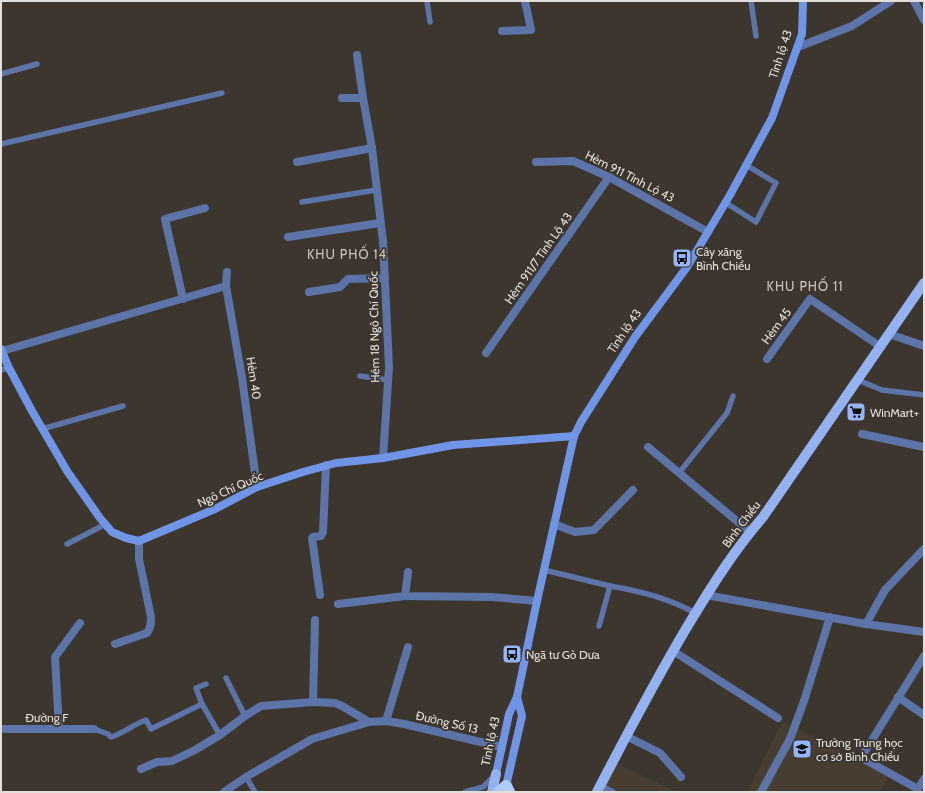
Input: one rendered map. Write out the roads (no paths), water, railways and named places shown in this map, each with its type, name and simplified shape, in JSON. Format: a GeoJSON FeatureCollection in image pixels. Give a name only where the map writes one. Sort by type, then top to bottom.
{"type":"FeatureCollection","features":[{"type":"Feature","properties":{"kind":"main road","name":"Tỉnh lộ 43"},"geometry":{"type":"LineString","coordinates":[[492,792],[509,714],[517,697],[574,436],[581,422],[635,337],[687,267],[726,203],[772,118],[802,34],[803,1]]}},
{"type":"Feature","properties":{"kind":"main road","name":"Bình Chiểu"},"geometry":{"type":"LineString","coordinates":[[599,789],[656,679],[706,595],[750,532],[763,517],[924,283]]}},
{"type":"Feature","properties":{"kind":"main road"},"geometry":{"type":"LineString","coordinates":[[1,350],[5,369],[67,471],[100,518],[112,532],[126,538],[139,541]]}},
{"type":"Feature","properties":{"kind":"main road","name":"Ngô Chí Quốc"},"geometry":{"type":"LineString","coordinates":[[139,541],[215,509],[257,487],[336,463],[383,458],[453,445],[574,436]]}},
{"type":"Feature","properties":{"kind":"main road","name":"Tỉnh lộ 43"},"geometry":{"type":"LineString","coordinates":[[505,790],[522,716],[517,697]]}},
{"type":"Feature","properties":{"kind":"street"},"geometry":{"type":"LineString","coordinates":[[502,31],[531,30],[525,1]]}},
{"type":"Feature","properties":{"kind":"street"},"geometry":{"type":"LineString","coordinates":[[798,47],[852,26],[891,1]]}},
{"type":"Feature","properties":{"kind":"street"},"geometry":{"type":"LineString","coordinates":[[914,1],[924,20]]}},
{"type":"Feature","properties":{"kind":"street","name":"Hẻm 18 Ngô Chí Quốc"},"geometry":{"type":"LineString","coordinates":[[357,55],[372,148],[383,240],[389,367],[383,458]]}},
{"type":"Feature","properties":{"kind":"street"},"geometry":{"type":"LineString","coordinates":[[342,98],[363,98]]}},
{"type":"Feature","properties":{"kind":"street"},"geometry":{"type":"LineString","coordinates":[[297,162],[372,148]]}},
{"type":"Feature","properties":{"kind":"street","name":"Hẻm 911 Tỉnh Lộ 43"},"geometry":{"type":"LineString","coordinates":[[536,162],[573,161],[610,176],[708,232]]}},
{"type":"Feature","properties":{"kind":"street","name":"Hẻm 911/7 Tỉnh Lộ 43"},"geometry":{"type":"LineString","coordinates":[[486,353],[610,176]]}},
{"type":"Feature","properties":{"kind":"street"},"geometry":{"type":"LineString","coordinates":[[183,299],[165,219],[205,208]]}},
{"type":"Feature","properties":{"kind":"street"},"geometry":{"type":"LineString","coordinates":[[288,236],[380,222]]}},
{"type":"Feature","properties":{"kind":"street","name":"Hẻm 40"},"geometry":{"type":"LineString","coordinates":[[226,272],[226,286],[242,378],[257,487]]}},
{"type":"Feature","properties":{"kind":"street"},"geometry":{"type":"LineString","coordinates":[[309,292],[340,287],[348,279],[385,278]]}},
{"type":"Feature","properties":{"kind":"street"},"geometry":{"type":"LineString","coordinates":[[1,350],[226,286]]}},
{"type":"Feature","properties":{"kind":"street","name":"Hẻm 45"},"geometry":{"type":"LineString","coordinates":[[767,359],[810,299],[881,347]]}},
{"type":"Feature","properties":{"kind":"street"},"geometry":{"type":"LineString","coordinates":[[889,334],[924,346]]}},
{"type":"Feature","properties":{"kind":"street"},"geometry":{"type":"LineString","coordinates":[[862,434],[924,448]]}},
{"type":"Feature","properties":{"kind":"street"},"geometry":{"type":"LineString","coordinates":[[648,447],[750,532]]}},
{"type":"Feature","properties":{"kind":"street"},"geometry":{"type":"LineString","coordinates":[[320,596],[312,538],[321,536],[323,532],[326,466]]}},
{"type":"Feature","properties":{"kind":"street"},"geometry":{"type":"LineString","coordinates":[[554,524],[576,532],[594,530],[633,490]]}},
{"type":"Feature","properties":{"kind":"street"},"geometry":{"type":"LineString","coordinates":[[115,644],[147,633],[151,626],[151,617],[138,559],[139,541]]}},
{"type":"Feature","properties":{"kind":"street"},"geometry":{"type":"LineString","coordinates":[[866,624],[885,590],[924,549]]}},
{"type":"Feature","properties":{"kind":"street"},"geometry":{"type":"LineString","coordinates":[[405,596],[408,572]]}},
{"type":"Feature","properties":{"kind":"street"},"geometry":{"type":"LineString","coordinates":[[706,595],[866,624],[924,632]]}},
{"type":"Feature","properties":{"kind":"street"},"geometry":{"type":"LineString","coordinates":[[338,604],[405,596],[477,597],[537,601]]}},
{"type":"Feature","properties":{"kind":"street"},"geometry":{"type":"LineString","coordinates":[[761,792],[790,739],[804,701],[830,617]]}},
{"type":"Feature","properties":{"kind":"street"},"geometry":{"type":"LineString","coordinates":[[313,702],[315,620]]}},
{"type":"Feature","properties":{"kind":"street"},"geometry":{"type":"LineString","coordinates":[[59,729],[55,657],[80,623]]}},
{"type":"Feature","properties":{"kind":"street"},"geometry":{"type":"LineString","coordinates":[[386,721],[408,647]]}},
{"type":"Feature","properties":{"kind":"street"},"geometry":{"type":"LineString","coordinates":[[673,651],[778,718]]}},
{"type":"Feature","properties":{"kind":"street"},"geometry":{"type":"LineString","coordinates":[[924,656],[864,753],[864,759],[918,789],[924,779]]}},
{"type":"Feature","properties":{"kind":"street"},"geometry":{"type":"LineString","coordinates":[[898,697],[924,715]]}},
{"type":"Feature","properties":{"kind":"street"},"geometry":{"type":"LineString","coordinates":[[140,769],[157,762],[172,760],[220,735],[261,706],[313,702],[335,703],[368,722]]}},
{"type":"Feature","properties":{"kind":"street","name":"Đường Số 13"},"geometry":{"type":"LineString","coordinates":[[224,792],[246,777],[312,740],[368,722],[386,721],[502,747]]}},
{"type":"Feature","properties":{"kind":"street","name":"Đường F"},"geometry":{"type":"LineString","coordinates":[[1,729],[94,729]]}},
{"type":"Feature","properties":{"kind":"street"},"geometry":{"type":"LineString","coordinates":[[626,736],[660,753],[681,777]]}},
{"type":"Feature","properties":{"kind":"lane"},"geometry":{"type":"LineString","coordinates":[[427,1],[430,22]]}},
{"type":"Feature","properties":{"kind":"lane"},"geometry":{"type":"LineString","coordinates":[[751,1],[756,36]]}},
{"type":"Feature","properties":{"kind":"lane"},"geometry":{"type":"LineString","coordinates":[[1,74],[37,64]]}},
{"type":"Feature","properties":{"kind":"lane"},"geometry":{"type":"LineString","coordinates":[[1,144],[222,93]]}},
{"type":"Feature","properties":{"kind":"lane"},"geometry":{"type":"LineString","coordinates":[[726,203],[756,222],[776,182],[746,165]]}},
{"type":"Feature","properties":{"kind":"lane"},"geometry":{"type":"LineString","coordinates":[[302,202],[376,190]]}},
{"type":"Feature","properties":{"kind":"lane"},"geometry":{"type":"LineString","coordinates":[[360,376],[388,380]]}},
{"type":"Feature","properties":{"kind":"lane"},"geometry":{"type":"LineString","coordinates":[[858,380],[882,390],[924,395]]}},
{"type":"Feature","properties":{"kind":"lane"},"geometry":{"type":"LineString","coordinates":[[679,473],[727,413],[733,396]]}},
{"type":"Feature","properties":{"kind":"lane"},"geometry":{"type":"LineString","coordinates":[[42,429],[123,406]]}},
{"type":"Feature","properties":{"kind":"lane"},"geometry":{"type":"LineString","coordinates":[[67,544],[106,524]]}},
{"type":"Feature","properties":{"kind":"lane"},"geometry":{"type":"LineString","coordinates":[[544,570],[654,595],[681,605],[695,613]]}},
{"type":"Feature","properties":{"kind":"lane"},"geometry":{"type":"LineString","coordinates":[[599,626],[610,586]]}},
{"type":"Feature","properties":{"kind":"lane"},"geometry":{"type":"LineString","coordinates":[[226,678],[245,716]]}},
{"type":"Feature","properties":{"kind":"lane"},"geometry":{"type":"LineString","coordinates":[[206,684],[196,688],[202,704],[220,735]]}},
{"type":"Feature","properties":{"kind":"lane"},"geometry":{"type":"LineString","coordinates":[[94,729],[108,734],[111,737],[146,720],[151,729],[202,704]]}},
{"type":"Feature","properties":{"kind":"lane"},"geometry":{"type":"LineString","coordinates":[[465,792],[483,787],[496,774]]}},
{"type":"Feature","properties":{"kind":"lane"},"geometry":{"type":"LineString","coordinates":[[246,777],[255,792]]}},
{"type":"Feature","properties":{"kind":"lane"},"geometry":{"type":"LineString","coordinates":[[599,789],[613,792]]}},
{"type":"Feature","properties":{"kind":"place","name":"Cây xăng Bình Chiểu"},"geometry":{"type":"Point","coordinates":[682,258]}},
{"type":"Feature","properties":{"kind":"place","name":"WinMart+"},"geometry":{"type":"Point","coordinates":[856,412]}},
{"type":"Feature","properties":{"kind":"place","name":"Ngã tư Gò Dưa"},"geometry":{"type":"Point","coordinates":[512,654]}},
{"type":"Feature","properties":{"kind":"place","name":"Trường Trung học cơ sở Bình Chiểu"},"geometry":{"type":"Point","coordinates":[802,749]}},
{"type":"Feature","properties":{"kind":"district","name":"KHU PHỐ 14"},"geometry":{"type":"Point","coordinates":[347,254]}},
{"type":"Feature","properties":{"kind":"district","name":"KHU PHỐ 11"},"geometry":{"type":"Point","coordinates":[805,286]}}]}
